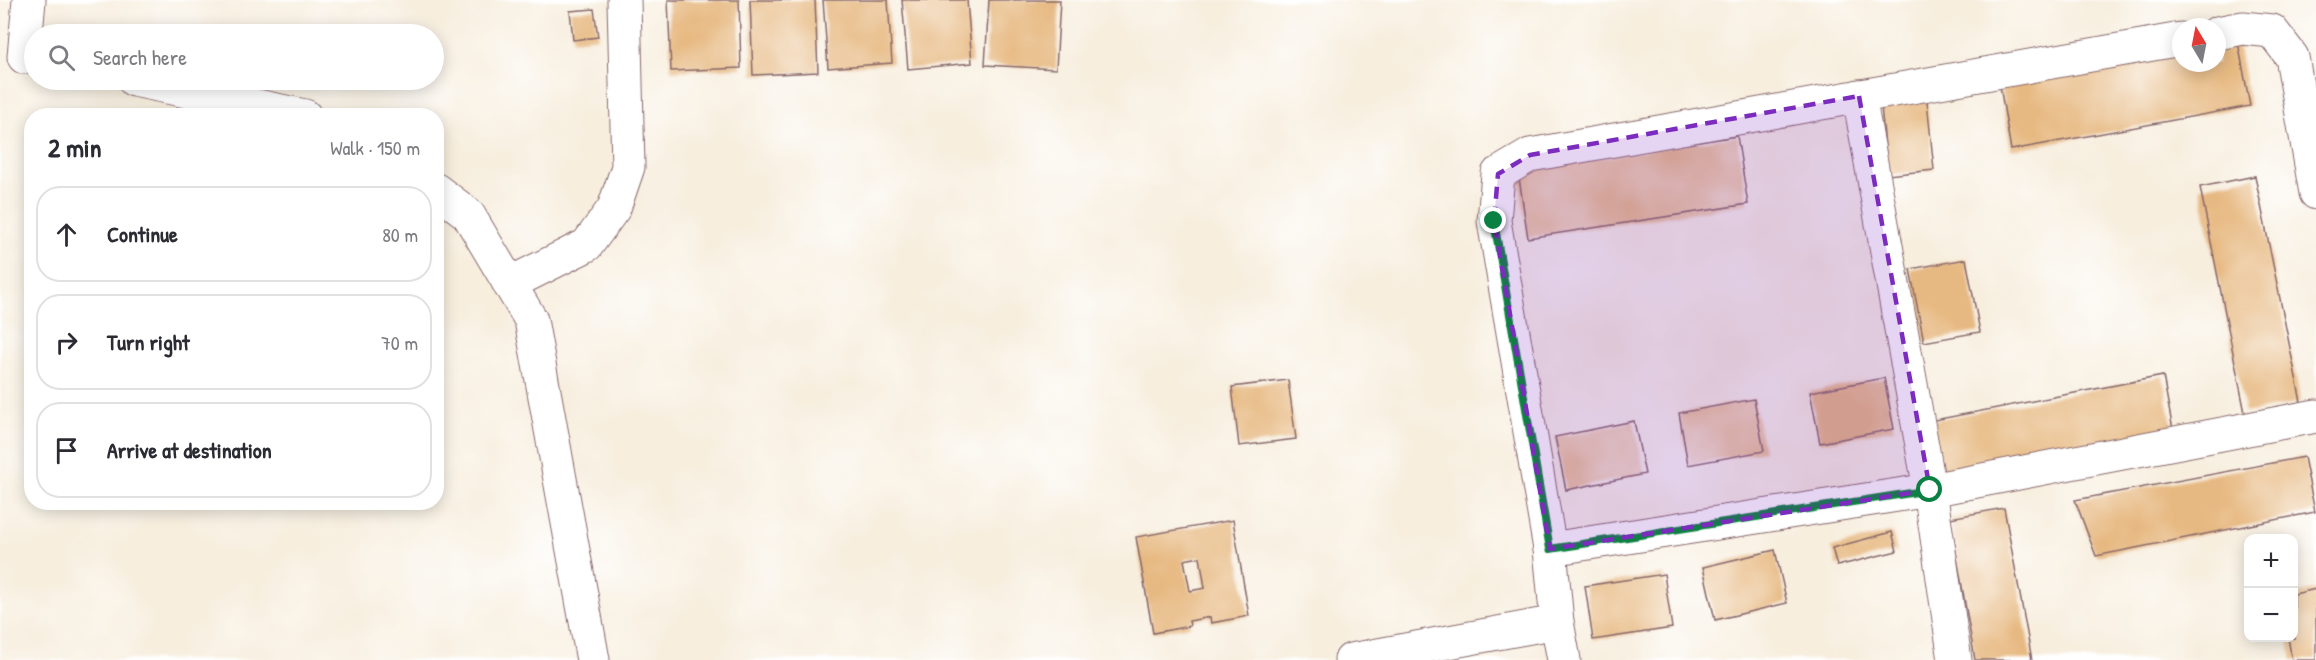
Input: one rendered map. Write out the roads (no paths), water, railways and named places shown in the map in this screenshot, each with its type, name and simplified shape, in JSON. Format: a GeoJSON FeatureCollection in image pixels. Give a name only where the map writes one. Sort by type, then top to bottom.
{"type":"FeatureCollection","features":[{"type":"Feature","properties":{"kind":"street"},"geometry":{"type":"LineString","coordinates":[[25,24],[29,0]]}},
{"type":"Feature","properties":{"kind":"street"},"geometry":{"type":"LineString","coordinates":[[509,284],[587,245],[614,208],[628,167],[624,0]]}},
{"type":"Feature","properties":{"kind":"street"},"geometry":{"type":"LineString","coordinates":[[2226,31],[2243,28],[2272,31],[2292,57],[2316,193]]}},
{"type":"Feature","properties":{"kind":"street"},"geometry":{"type":"LineString","coordinates":[[20,58],[24,32]]}},
{"type":"Feature","properties":{"kind":"street"},"geometry":{"type":"LineString","coordinates":[[1564,660],[1557,622],[1550,549],[1494,221],[1498,174],[1530,155],[2172,41]]}},
{"type":"Feature","properties":{"kind":"street"},"geometry":{"type":"LineString","coordinates":[[182,90],[267,108]]}},
{"type":"Feature","properties":{"kind":"street"},"geometry":{"type":"LineString","coordinates":[[1859,96],[1930,490],[1955,660]]}},
{"type":"Feature","properties":{"kind":"street"},"geometry":{"type":"LineString","coordinates":[[444,196],[468,214],[531,320],[592,660]]}},
{"type":"Feature","properties":{"kind":"street"},"geometry":{"type":"LineString","coordinates":[[1550,549],[1930,490],[2316,416]]}},
{"type":"Feature","properties":{"kind":"street"},"geometry":{"type":"LineString","coordinates":[[1352,660],[1557,622]]}}]}
